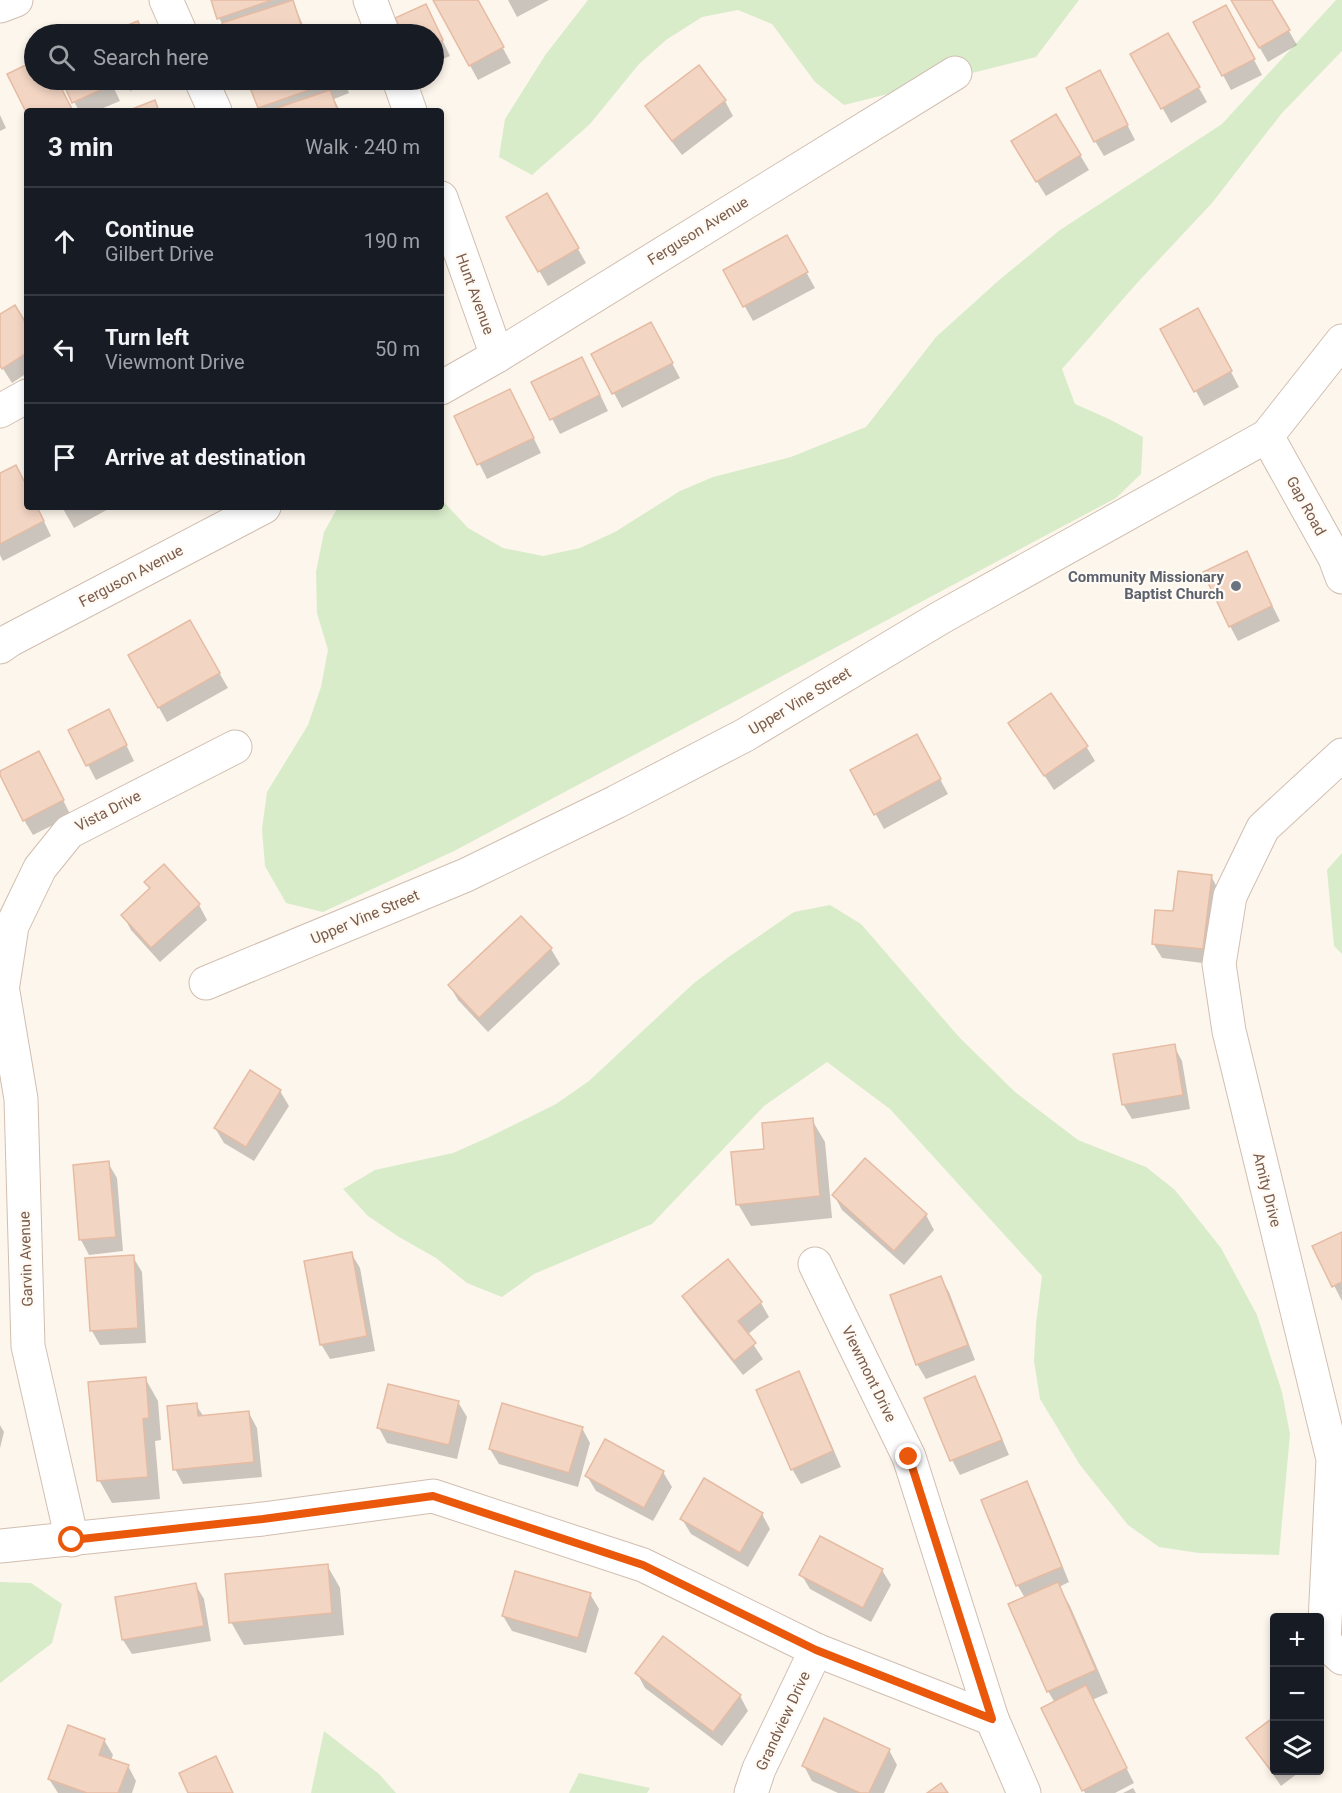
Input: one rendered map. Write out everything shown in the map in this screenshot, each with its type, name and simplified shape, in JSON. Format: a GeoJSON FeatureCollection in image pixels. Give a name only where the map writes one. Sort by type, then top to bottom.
{"type":"FeatureCollection","features":[{"type":"Feature","properties":{"kind":"street"},"geometry":{"type":"LineString","coordinates":[[0,6],[16,0]]}},
{"type":"Feature","properties":{"kind":"street"},"geometry":{"type":"LineString","coordinates":[[166,0],[177,24]]}},
{"type":"Feature","properties":{"kind":"street"},"geometry":{"type":"LineString","coordinates":[[370,0],[379,24]]}},
{"type":"Feature","properties":{"kind":"street","name":"Ferguson Avenue"},"geometry":{"type":"LineString","coordinates":[[444,386],[497,356],[954,73]]}},
{"type":"Feature","properties":{"kind":"street"},"geometry":{"type":"LineString","coordinates":[[206,90],[214,108]]}},
{"type":"Feature","properties":{"kind":"street"},"geometry":{"type":"LineString","coordinates":[[403,90],[409,108]]}},
{"type":"Feature","properties":{"kind":"street","name":"Hunt Avenue"},"geometry":{"type":"LineString","coordinates":[[444,206],[497,356]]}},
{"type":"Feature","properties":{"kind":"street","name":"Upper Vine Street"},"geometry":{"type":"LineString","coordinates":[[206,983],[466,875],[626,797],[745,735],[940,618],[1267,436],[1342,341]]}},
{"type":"Feature","properties":{"kind":"street"},"geometry":{"type":"LineString","coordinates":[[0,411],[24,398]]}},
{"type":"Feature","properties":{"kind":"street","name":"Gap Road"},"geometry":{"type":"LineString","coordinates":[[1267,436],[1340,562]]}},
{"type":"Feature","properties":{"kind":"street","name":"Ferguson Avenue"},"geometry":{"type":"LineString","coordinates":[[0,647],[258,510]]}},
{"type":"Feature","properties":{"kind":"street","name":"Vista Drive"},"geometry":{"type":"LineString","coordinates":[[1,979],[12,926],[40,868],[69,832],[235,747]]}},
{"type":"Feature","properties":{"kind":"street","name":"Amity Drive"},"geometry":{"type":"LineString","coordinates":[[1342,755],[1263,828],[1230,896],[1219,964],[1228,1031],[1333,1459],[1324,1642],[1342,1658]]}},
{"type":"Feature","properties":{"kind":"street","name":"Garvin Avenue"},"geometry":{"type":"LineString","coordinates":[[1,979],[21,1099],[28,1346],[72,1540]]}},
{"type":"Feature","properties":{"kind":"street","name":"Viewmont Drive"},"geometry":{"type":"LineString","coordinates":[[815,1264],[909,1457],[992,1719],[1024,1793]]}},
{"type":"Feature","properties":{"kind":"street"},"geometry":{"type":"LineString","coordinates":[[0,1546],[263,1519],[433,1496],[643,1565],[816,1650],[992,1719]]}},
{"type":"Feature","properties":{"kind":"street","name":"Grandview Drive"},"geometry":{"type":"LineString","coordinates":[[751,1793],[759,1769],[816,1650]]}},
{"type":"Feature","properties":{"kind":"green space"},"geometry":{"type":"Polygon","coordinates":[[[588,0],[1079,0],[1036,57],[844,105],[815,82],[772,24],[738,10],[702,17],[666,40],[639,64],[590,124],[532,175],[499,157],[505,119],[546,54],[588,0]]]}},
{"type":"Feature","properties":{"kind":"green space"},"geometry":{"type":"Polygon","coordinates":[[[1336,0],[1342,0],[1342,51],[1282,113],[1212,203],[1137,283],[1062,369],[1075,404],[1143,437],[1141,474],[1116,498],[454,851],[323,912],[286,903],[265,866],[262,829],[267,792],[308,725],[321,687],[328,650],[317,613],[316,572],[324,532],[336,510],[444,510],[444,502],[468,528],[503,548],[543,556],[580,548],[615,532],[680,491],[713,477],[791,457],[866,427],[936,337],[998,281],[1060,230],[1222,124],[1336,0]]]}},
{"type":"Feature","properties":{"kind":"green space"},"geometry":{"type":"Polygon","coordinates":[[[1342,853],[1342,954],[1334,946],[1327,870],[1342,853]]]}},
{"type":"Feature","properties":{"kind":"green space"},"geometry":{"type":"Polygon","coordinates":[[[830,905],[861,924],[959,1037],[1015,1092],[1078,1140],[1146,1167],[1175,1190],[1221,1248],[1257,1315],[1282,1392],[1290,1434],[1279,1555],[1199,1553],[1159,1547],[1128,1525],[1080,1465],[1040,1399],[1034,1361],[1042,1276],[890,1109],[827,1062],[764,1106],[652,1224],[534,1274],[502,1297],[467,1283],[436,1258],[368,1216],[343,1189],[375,1170],[453,1153],[556,1104],[589,1081],[694,983],[730,956],[794,912],[830,905]]]}},
{"type":"Feature","properties":{"kind":"green space"},"geometry":{"type":"Polygon","coordinates":[[[0,1582],[31,1583],[62,1604],[52,1643],[0,1683],[0,1582]]]}},
{"type":"Feature","properties":{"kind":"green space"},"geometry":{"type":"Polygon","coordinates":[[[324,1731],[379,1774],[396,1793],[311,1793],[324,1731]]]}},
{"type":"Feature","properties":{"kind":"green space"},"geometry":{"type":"Polygon","coordinates":[[[579,1773],[650,1788],[647,1793],[569,1793],[579,1773]]]}},
{"type":"Feature","properties":{"kind":"building"},"geometry":{"type":"Polygon","coordinates":[[[211,0],[272,0],[217,19],[211,0]]]}},
{"type":"Feature","properties":{"kind":"building"},"geometry":{"type":"Polygon","coordinates":[[[293,0],[301,24],[222,24],[293,0]]]}},
{"type":"Feature","properties":{"kind":"building"},"geometry":{"type":"Polygon","coordinates":[[[433,0],[478,0],[504,47],[469,66],[433,0]]]}},
{"type":"Feature","properties":{"kind":"building"},"geometry":{"type":"Polygon","coordinates":[[[1231,0],[1272,0],[1290,30],[1259,48],[1231,0]]]}},
{"type":"Feature","properties":{"kind":"building"},"geometry":{"type":"Polygon","coordinates":[[[426,4],[435,24],[398,24],[395,18],[426,4]]]}},
{"type":"Feature","properties":{"kind":"building"},"geometry":{"type":"Polygon","coordinates":[[[1226,5],[1255,59],[1222,76],[1193,22],[1226,5]]]}},
{"type":"Feature","properties":{"kind":"building"},"geometry":{"type":"Polygon","coordinates":[[[1168,33],[1200,87],[1161,109],[1130,54],[1168,33]]]}},
{"type":"Feature","properties":{"kind":"building"},"geometry":{"type":"Polygon","coordinates":[[[699,65],[726,100],[672,141],[645,106],[699,65]]]}},
{"type":"Feature","properties":{"kind":"building"},"geometry":{"type":"Polygon","coordinates":[[[24,66],[24,90],[62,90],[71,108],[24,108],[7,74],[24,66]]]}},
{"type":"Feature","properties":{"kind":"building"},"geometry":{"type":"Polygon","coordinates":[[[1100,70],[1128,125],[1094,142],[1066,88],[1100,70]]]}},
{"type":"Feature","properties":{"kind":"building"},"geometry":{"type":"Polygon","coordinates":[[[66,90],[101,90],[72,103],[66,90]]]}},
{"type":"Feature","properties":{"kind":"building"},"geometry":{"type":"Polygon","coordinates":[[[251,90],[309,90],[258,108],[251,90]]]}},
{"type":"Feature","properties":{"kind":"building"},"geometry":{"type":"Polygon","coordinates":[[[330,90],[337,108],[277,108],[330,90]]]}},
{"type":"Feature","properties":{"kind":"building"},"geometry":{"type":"Polygon","coordinates":[[[155,100],[158,108],[135,108],[155,100]]]}},
{"type":"Feature","properties":{"kind":"building"},"geometry":{"type":"Polygon","coordinates":[[[1056,114],[1081,155],[1036,182],[1011,141],[1056,114]]]}},
{"type":"Feature","properties":{"kind":"building"},"geometry":{"type":"Polygon","coordinates":[[[547,193],[579,248],[538,272],[506,217],[547,193]]]}},
{"type":"Feature","properties":{"kind":"building"},"geometry":{"type":"Polygon","coordinates":[[[787,235],[808,272],[743,307],[723,270],[787,235]]]}},
{"type":"Feature","properties":{"kind":"building"},"geometry":{"type":"Polygon","coordinates":[[[15,305],[24,320],[24,355],[2,369],[0,366],[0,314],[15,305]]]}},
{"type":"Feature","properties":{"kind":"building"},"geometry":{"type":"Polygon","coordinates":[[[1198,308],[1232,371],[1194,392],[1160,329],[1198,308]]]}},
{"type":"Feature","properties":{"kind":"building"},"geometry":{"type":"Polygon","coordinates":[[[651,322],[673,363],[612,394],[591,354],[651,322]]]}},
{"type":"Feature","properties":{"kind":"building"},"geometry":{"type":"Polygon","coordinates":[[[582,357],[600,395],[550,420],[531,382],[582,357]]]}},
{"type":"Feature","properties":{"kind":"building"},"geometry":{"type":"Polygon","coordinates":[[[510,389],[534,438],[477,465],[454,416],[510,389]]]}},
{"type":"Feature","properties":{"kind":"building"},"geometry":{"type":"Polygon","coordinates":[[[16,465],[24,481],[24,510],[38,510],[44,521],[0,544],[0,473],[16,465]]]}},
{"type":"Feature","properties":{"kind":"building"},"geometry":{"type":"Polygon","coordinates":[[[1247,551],[1272,606],[1229,627],[1203,572],[1247,551]]]}},
{"type":"Feature","properties":{"kind":"building"},"geometry":{"type":"Polygon","coordinates":[[[190,620],[220,673],[158,708],[128,655],[190,620]]]}},
{"type":"Feature","properties":{"kind":"building"},"geometry":{"type":"Polygon","coordinates":[[[1051,693],[1088,746],[1044,776],[1008,723],[1051,693]]]}},
{"type":"Feature","properties":{"kind":"building"},"geometry":{"type":"Polygon","coordinates":[[[109,709],[127,745],[86,766],[68,730],[109,709]]]}},
{"type":"Feature","properties":{"kind":"building"},"geometry":{"type":"Polygon","coordinates":[[[917,734],[941,779],[874,815],[850,770],[917,734]]]}},
{"type":"Feature","properties":{"kind":"building"},"geometry":{"type":"Polygon","coordinates":[[[39,751],[64,800],[23,821],[0,771],[39,751]]]}},
{"type":"Feature","properties":{"kind":"building"},"geometry":{"type":"Polygon","coordinates":[[[164,864],[200,904],[151,948],[121,915],[150,888],[144,882],[164,864]]]}},
{"type":"Feature","properties":{"kind":"building"},"geometry":{"type":"Polygon","coordinates":[[[1178,871],[1212,875],[1203,949],[1152,944],[1155,910],[1173,911],[1178,871]]]}},
{"type":"Feature","properties":{"kind":"building"},"geometry":{"type":"Polygon","coordinates":[[[521,916],[552,948],[479,1018],[448,985],[521,916]]]}},
{"type":"Feature","properties":{"kind":"building"},"geometry":{"type":"Polygon","coordinates":[[[1175,1044],[1183,1095],[1122,1105],[1113,1054],[1175,1044]]]}},
{"type":"Feature","properties":{"kind":"building"},"geometry":{"type":"Polygon","coordinates":[[[250,1070],[281,1090],[246,1147],[214,1128],[250,1070]]]}},
{"type":"Feature","properties":{"kind":"building"},"geometry":{"type":"Polygon","coordinates":[[[813,1118],[820,1196],[736,1205],[731,1152],[764,1149],[762,1123],[813,1118]]]}},
{"type":"Feature","properties":{"kind":"building"},"geometry":{"type":"Polygon","coordinates":[[[865,1158],[927,1214],[894,1251],[832,1195],[865,1158]]]}},
{"type":"Feature","properties":{"kind":"building"},"geometry":{"type":"Polygon","coordinates":[[[109,1161],[116,1237],[79,1240],[73,1165],[109,1161]]]}},
{"type":"Feature","properties":{"kind":"building"},"geometry":{"type":"Polygon","coordinates":[[[1342,1232],[1342,1282],[1332,1287],[1312,1246],[1342,1232]]]}},
{"type":"Feature","properties":{"kind":"building"},"geometry":{"type":"Polygon","coordinates":[[[352,1252],[367,1336],[320,1345],[304,1261],[352,1252]]]}},
{"type":"Feature","properties":{"kind":"building"},"geometry":{"type":"Polygon","coordinates":[[[134,1255],[138,1328],[90,1331],[85,1258],[134,1255]]]}},
{"type":"Feature","properties":{"kind":"building"},"geometry":{"type":"Polygon","coordinates":[[[728,1259],[762,1302],[738,1321],[756,1343],[734,1361],[682,1296],[728,1259]]]}},
{"type":"Feature","properties":{"kind":"building"},"geometry":{"type":"Polygon","coordinates":[[[941,1276],[968,1345],[916,1365],[890,1295],[941,1276]]]}},
{"type":"Feature","properties":{"kind":"building"},"geometry":{"type":"Polygon","coordinates":[[[799,1371],[833,1451],[791,1470],[756,1390],[799,1371]]]}},
{"type":"Feature","properties":{"kind":"building"},"geometry":{"type":"Polygon","coordinates":[[[975,1376],[1002,1440],[950,1461],[924,1398],[975,1376]]]}},
{"type":"Feature","properties":{"kind":"building"},"geometry":{"type":"Polygon","coordinates":[[[146,1377],[149,1418],[143,1419],[148,1477],[97,1481],[88,1382],[146,1377]]]}},
{"type":"Feature","properties":{"kind":"building"},"geometry":{"type":"Polygon","coordinates":[[[388,1384],[459,1401],[449,1445],[377,1428],[388,1384]]]}},
{"type":"Feature","properties":{"kind":"building"},"geometry":{"type":"Polygon","coordinates":[[[197,1403],[198,1416],[249,1411],[254,1462],[173,1470],[167,1406],[197,1403]]]}},
{"type":"Feature","properties":{"kind":"building"},"geometry":{"type":"Polygon","coordinates":[[[502,1403],[583,1427],[569,1473],[489,1449],[502,1403]]]}},
{"type":"Feature","properties":{"kind":"building"},"geometry":{"type":"Polygon","coordinates":[[[605,1439],[664,1471],[644,1508],[585,1476],[605,1439]]]}},
{"type":"Feature","properties":{"kind":"building"},"geometry":{"type":"Polygon","coordinates":[[[704,1478],[763,1513],[740,1553],[680,1519],[704,1478]]]}},
{"type":"Feature","properties":{"kind":"building"},"geometry":{"type":"Polygon","coordinates":[[[1027,1481],[1062,1567],[1016,1586],[981,1500],[1027,1481]]]}},
{"type":"Feature","properties":{"kind":"building"},"geometry":{"type":"Polygon","coordinates":[[[820,1536],[883,1569],[863,1608],[799,1575],[820,1536]]]}},
{"type":"Feature","properties":{"kind":"building"},"geometry":{"type":"Polygon","coordinates":[[[328,1564],[332,1613],[229,1623],[225,1574],[328,1564]]]}},
{"type":"Feature","properties":{"kind":"building"},"geometry":{"type":"Polygon","coordinates":[[[515,1571],[591,1593],[578,1638],[502,1616],[515,1571]]]}},
{"type":"Feature","properties":{"kind":"building"},"geometry":{"type":"Polygon","coordinates":[[[1058,1582],[1096,1670],[1047,1692],[1008,1604],[1058,1582]]]}},
{"type":"Feature","properties":{"kind":"building"},"geometry":{"type":"Polygon","coordinates":[[[196,1583],[204,1626],[122,1640],[115,1597],[196,1583]]]}},
{"type":"Feature","properties":{"kind":"building"},"geometry":{"type":"Polygon","coordinates":[[[663,1636],[741,1695],[713,1732],[635,1673],[663,1636]]]}},
{"type":"Feature","properties":{"kind":"building"},"geometry":{"type":"Polygon","coordinates":[[[1086,1685],[1127,1768],[1082,1791],[1041,1708],[1086,1685]]]}},
{"type":"Feature","properties":{"kind":"building"},"geometry":{"type":"Polygon","coordinates":[[[824,1718],[890,1749],[869,1793],[860,1793],[802,1766],[824,1718]]]}},
{"type":"Feature","properties":{"kind":"building"},"geometry":{"type":"Polygon","coordinates":[[[1270,1720],[1270,1769],[1246,1738],[1270,1720]]]}},
{"type":"Feature","properties":{"kind":"building"},"geometry":{"type":"Polygon","coordinates":[[[68,1725],[105,1739],[99,1755],[129,1765],[118,1793],[87,1793],[48,1779],[68,1725]]]}},
{"type":"Feature","properties":{"kind":"building"},"geometry":{"type":"Polygon","coordinates":[[[216,1756],[233,1793],[188,1793],[179,1773],[216,1756]]]}},
{"type":"Feature","properties":{"kind":"building"},"geometry":{"type":"Polygon","coordinates":[[[941,1783],[948,1793],[927,1793],[941,1783]]]}},
{"type":"Feature","properties":{"kind":"place","name":"Community Missionary Baptist Church"},"geometry":{"type":"Point","coordinates":[1236,586]}},
{"type":"Feature","properties":{"kind":"route"},"geometry":{"type":"LineString","coordinates":[[72,1540],[263,1519],[433,1496],[643,1565],[816,1650],[992,1719],[909,1457]]}}]}
